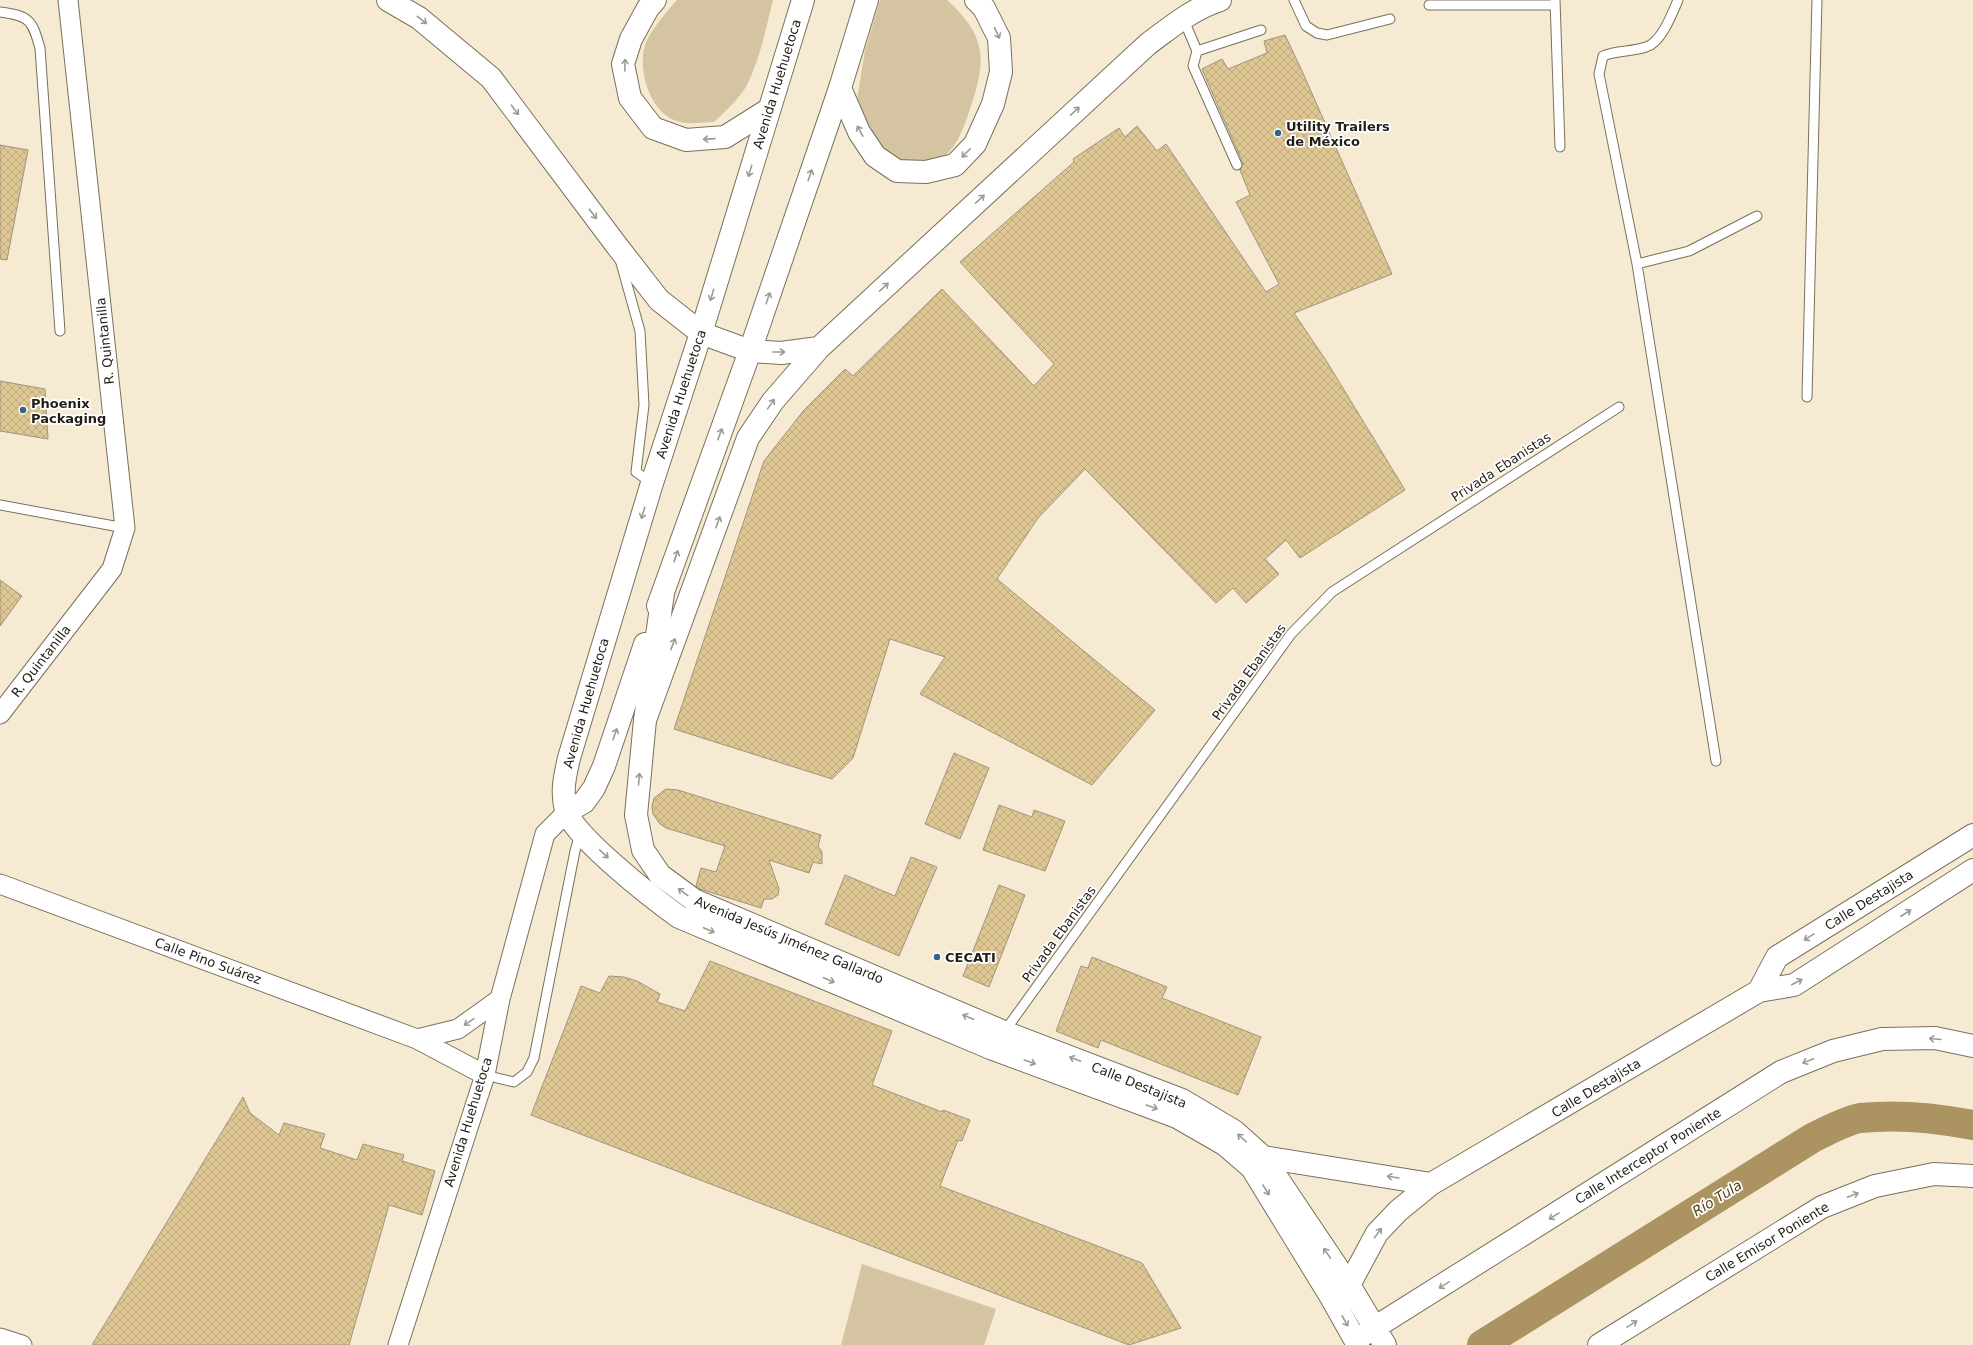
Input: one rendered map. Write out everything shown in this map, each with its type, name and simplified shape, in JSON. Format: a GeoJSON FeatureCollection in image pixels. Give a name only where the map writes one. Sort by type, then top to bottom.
{"type":"FeatureCollection","features":[{"type":"Feature","properties":{"kind":"main road"},"geometry":{"type":"LineString","coordinates":[[388,0],[419,18],[491,78],[617,246],[660,300],[701,333],[750,351],[781,353],[819,348]]}},
{"type":"Feature","properties":{"kind":"main road"},"geometry":{"type":"LineString","coordinates":[[655,0],[648,8],[632,39],[623,64],[630,98],[653,128],[686,140],[725,138],[768,110]]}},
{"type":"Feature","properties":{"kind":"main road","name":"Avenida Huehuetoca"},"geometry":{"type":"LineString","coordinates":[[563,788],[569,758],[652,483],[701,333],[768,110],[803,0]]}},
{"type":"Feature","properties":{"kind":"main road"},"geometry":{"type":"LineString","coordinates":[[567,812],[584,802],[594,788],[604,766],[663,593],[750,351],[840,88],[867,0]]}},
{"type":"Feature","properties":{"kind":"main road"},"geometry":{"type":"LineString","coordinates":[[840,88],[859,132],[875,156],[897,170],[926,172],[955,164],[975,144],[993,104],[1001,72],[999,38],[984,8],[976,0]]}},
{"type":"Feature","properties":{"kind":"main road"},"geometry":{"type":"LineString","coordinates":[[645,720],[748,438],[773,401],[819,348],[1148,44],[1183,18],[1204,5],[1220,0]]}},
{"type":"Feature","properties":{"kind":"main road"},"geometry":{"type":"LineString","coordinates":[[645,720],[663,593]]}},
{"type":"Feature","properties":{"kind":"main road","name":"Avenida Jesús Jiménez Gallardo"},"geometry":{"type":"LineString","coordinates":[[645,720],[636,815],[643,850],[660,875],[694,900],[999,1040]]}},
{"type":"Feature","properties":{"kind":"main road","name":"Avenida Jesús Jiménez Gallardo"},"geometry":{"type":"LineString","coordinates":[[563,788],[567,812],[581,832],[644,892],[679,917],[999,1040]]}},
{"type":"Feature","properties":{"kind":"main road","name":"Calle Destajista"},"geometry":{"type":"LineString","coordinates":[[1759,991],[1778,957],[1973,835]]}},
{"type":"Feature","properties":{"kind":"main road"},"geometry":{"type":"LineString","coordinates":[[1927,864],[1944,889]]}},
{"type":"Feature","properties":{"kind":"main road","name":"Calle Destajista"},"geometry":{"type":"LineString","coordinates":[[999,1040],[1177,1117],[1258,1162],[1340,1291],[1377,1233],[1398,1211],[1431,1184],[1759,991],[1794,985],[1973,870]]}},
{"type":"Feature","properties":{"kind":"main road","name":"Calle Interceptor Poniente"},"geometry":{"type":"LineString","coordinates":[[1353,1343],[1381,1340],[1781,1072],[1833,1051],[1882,1039],[1935,1038],[1973,1046]]}},
{"type":"Feature","properties":{"kind":"main road"},"geometry":{"type":"LineString","coordinates":[[1258,1162],[1431,1184]]}},
{"type":"Feature","properties":{"kind":"main road","name":"Calle Emisor Poniente"},"geometry":{"type":"LineString","coordinates":[[1599,1345],[1822,1207],[1876,1186],[1934,1174],[1973,1176]]}},
{"type":"Feature","properties":{"kind":"main road"},"geometry":{"type":"LineString","coordinates":[[1340,1291],[1381,1340]]}},
{"type":"Feature","properties":{"kind":"main road"},"geometry":{"type":"LineString","coordinates":[[1340,1291],[1353,1343]]}},
{"type":"Feature","properties":{"kind":"street","name":"R. Quintanilla"},"geometry":{"type":"LineString","coordinates":[[0,714],[112,569],[125,528],[68,0]]}},
{"type":"Feature","properties":{"kind":"street","name":"Avenida Huehuetoca"},"geometry":{"type":"LineString","coordinates":[[398,1345],[485,1075],[500,999],[545,834],[567,812]]}},
{"type":"Feature","properties":{"kind":"street","name":"Calle Pino Suárez"},"geometry":{"type":"LineString","coordinates":[[0,884],[417,1038],[485,1075]]}},
{"type":"Feature","properties":{"kind":"street"},"geometry":{"type":"LineString","coordinates":[[417,1038],[458,1029],[500,999]]}},
{"type":"Feature","properties":{"kind":"street"},"geometry":{"type":"LineString","coordinates":[[0,1338],[22,1345]]}},
{"type":"Feature","properties":{"kind":"lane"},"geometry":{"type":"LineString","coordinates":[[1294,0],[1306,26],[1316,33],[1328,35],[1390,19]]}},
{"type":"Feature","properties":{"kind":"lane"},"geometry":{"type":"LineString","coordinates":[[1678,0],[1664,31],[1647,47],[1612,52],[1604,56],[1599,74],[1637,264],[1716,761]]}},
{"type":"Feature","properties":{"kind":"lane"},"geometry":{"type":"LineString","coordinates":[[1807,397],[1817,0]]}},
{"type":"Feature","properties":{"kind":"lane"},"geometry":{"type":"LineString","coordinates":[[1429,5],[1555,2],[1560,147]]}},
{"type":"Feature","properties":{"kind":"lane"},"geometry":{"type":"LineString","coordinates":[[0,12],[18,14],[33,25],[40,48],[60,331]]}},
{"type":"Feature","properties":{"kind":"lane"},"geometry":{"type":"LineString","coordinates":[[1183,18],[1197,51],[1193,66],[1237,165]]}},
{"type":"Feature","properties":{"kind":"lane"},"geometry":{"type":"LineString","coordinates":[[1197,51],[1261,30]]}},
{"type":"Feature","properties":{"kind":"lane"},"geometry":{"type":"LineString","coordinates":[[1637,264],[1689,251],[1757,216]]}},
{"type":"Feature","properties":{"kind":"lane"},"geometry":{"type":"LineString","coordinates":[[617,246],[640,331],[644,405],[636,472],[652,483]]}},
{"type":"Feature","properties":{"kind":"lane","name":"Privada Ebanistas"},"geometry":{"type":"LineString","coordinates":[[999,1040],[1291,634],[1332,592],[1619,407]]}},
{"type":"Feature","properties":{"kind":"lane"},"geometry":{"type":"LineString","coordinates":[[0,505],[125,528]]}},
{"type":"Feature","properties":{"kind":"lane"},"geometry":{"type":"LineString","coordinates":[[485,1075],[514,1082],[527,1072],[534,1058],[575,851],[581,832]]}},
{"type":"Feature","properties":{"kind":"shaded area"},"geometry":{"type":"Polygon","coordinates":[[[677,0],[773,0],[752,75],[744,90],[736,100],[714,122],[688,123],[670,118],[661,111],[654,102],[645,79],[643,56],[647,39],[677,0]]]}},
{"type":"Feature","properties":{"kind":"shaded area"},"geometry":{"type":"Polygon","coordinates":[[[880,0],[947,0],[971,26],[977,39],[981,65],[975,94],[965,124],[957,141],[950,151],[946,155],[934,161],[892,161],[855,113],[865,50],[880,0]]]}},
{"type":"Feature","properties":{"kind":"shaded area"},"geometry":{"type":"Polygon","coordinates":[[[862,1264],[996,1309],[984,1345],[841,1345],[862,1264]]]}},
{"type":"Feature","properties":{"kind":"building"},"geometry":{"type":"Polygon","coordinates":[[[1285,35],[1392,274],[1294,313],[1327,362],[1405,490],[1300,558],[1286,540],[1265,559],[1279,574],[1246,603],[1233,588],[1216,603],[1085,469],[1038,518],[997,579],[1155,710],[1092,785],[920,694],[945,657],[890,639],[853,758],[832,779],[674,729],[764,461],[804,410],[845,369],[853,376],[942,289],[1034,386],[1054,364],[960,262],[1074,162],[1073,159],[1119,128],[1125,137],[1137,126],[1157,151],[1166,144],[1266,292],[1279,284],[1236,202],[1250,195],[1240,170],[1243,163],[1202,69],[1222,59],[1228,69],[1267,53],[1264,41],[1285,35]]]}},
{"type":"Feature","properties":{"kind":"building"},"geometry":{"type":"Polygon","coordinates":[[[0,145],[28,150],[7,260],[0,259],[0,145]]]}},
{"type":"Feature","properties":{"kind":"building","name":"Phoenix Packaging"},"geometry":{"type":"Polygon","coordinates":[[[0,381],[45,389],[48,439],[0,431],[0,381]]]}},
{"type":"Feature","properties":{"kind":"building"},"geometry":{"type":"Polygon","coordinates":[[[0,580],[22,596],[0,626],[0,580]]]}},
{"type":"Feature","properties":{"kind":"building"},"geometry":{"type":"Polygon","coordinates":[[[954,753],[989,768],[960,839],[925,824],[954,753]]]}},
{"type":"Feature","properties":{"kind":"building"},"geometry":{"type":"Polygon","coordinates":[[[666,789],[678,790],[821,835],[818,846],[822,852],[822,864],[813,862],[809,873],[769,860],[779,889],[778,895],[772,899],[764,899],[761,908],[700,889],[696,886],[701,868],[716,872],[725,846],[666,828],[660,824],[653,814],[652,806],[654,798],[666,789]]]}},
{"type":"Feature","properties":{"kind":"building"},"geometry":{"type":"Polygon","coordinates":[[[999,805],[1032,817],[1034,810],[1065,821],[1045,871],[983,850],[999,805]]]}},
{"type":"Feature","properties":{"kind":"building"},"geometry":{"type":"Polygon","coordinates":[[[911,857],[937,867],[899,956],[825,924],[845,875],[895,896],[911,857]]]}},
{"type":"Feature","properties":{"kind":"building"},"geometry":{"type":"Polygon","coordinates":[[[999,885],[1025,895],[989,987],[963,976],[999,885]]]}},
{"type":"Feature","properties":{"kind":"building"},"geometry":{"type":"Polygon","coordinates":[[[1092,957],[1167,987],[1162,998],[1261,1037],[1238,1095],[1101,1040],[1098,1048],[1056,1031],[1081,966],[1088,968],[1092,957]]]}},
{"type":"Feature","properties":{"kind":"building"},"geometry":{"type":"Polygon","coordinates":[[[710,961],[892,1031],[872,1085],[942,1112],[943,1110],[970,1120],[962,1141],[958,1140],[940,1186],[1142,1263],[1181,1328],[1129,1345],[531,1115],[581,986],[600,993],[609,976],[624,977],[637,981],[660,994],[657,1002],[685,1011],[710,961]]]}},
{"type":"Feature","properties":{"kind":"building"},"geometry":{"type":"Polygon","coordinates":[[[243,1097],[250,1113],[279,1135],[284,1123],[325,1134],[320,1148],[357,1160],[363,1144],[404,1155],[402,1161],[435,1171],[422,1215],[389,1205],[349,1345],[92,1345],[243,1097]]]}},
{"type":"Feature","properties":{"kind":"waterway","name":"Río Tula"},"geometry":{"type":"LineString","coordinates":[[1482,1345],[1814,1137],[1837,1126],[1860,1118],[1888,1116],[1945,1120],[1973,1125]]}},
{"type":"Feature","properties":{"kind":"place","name":"Utility Trailers de México"},"geometry":{"type":"Point","coordinates":[1278,133]}},
{"type":"Feature","properties":{"kind":"place","name":"Phoenix Packaging"},"geometry":{"type":"Point","coordinates":[23,410]}},
{"type":"Feature","properties":{"kind":"place","name":"CECATI"},"geometry":{"type":"Point","coordinates":[937,957]}}]}
